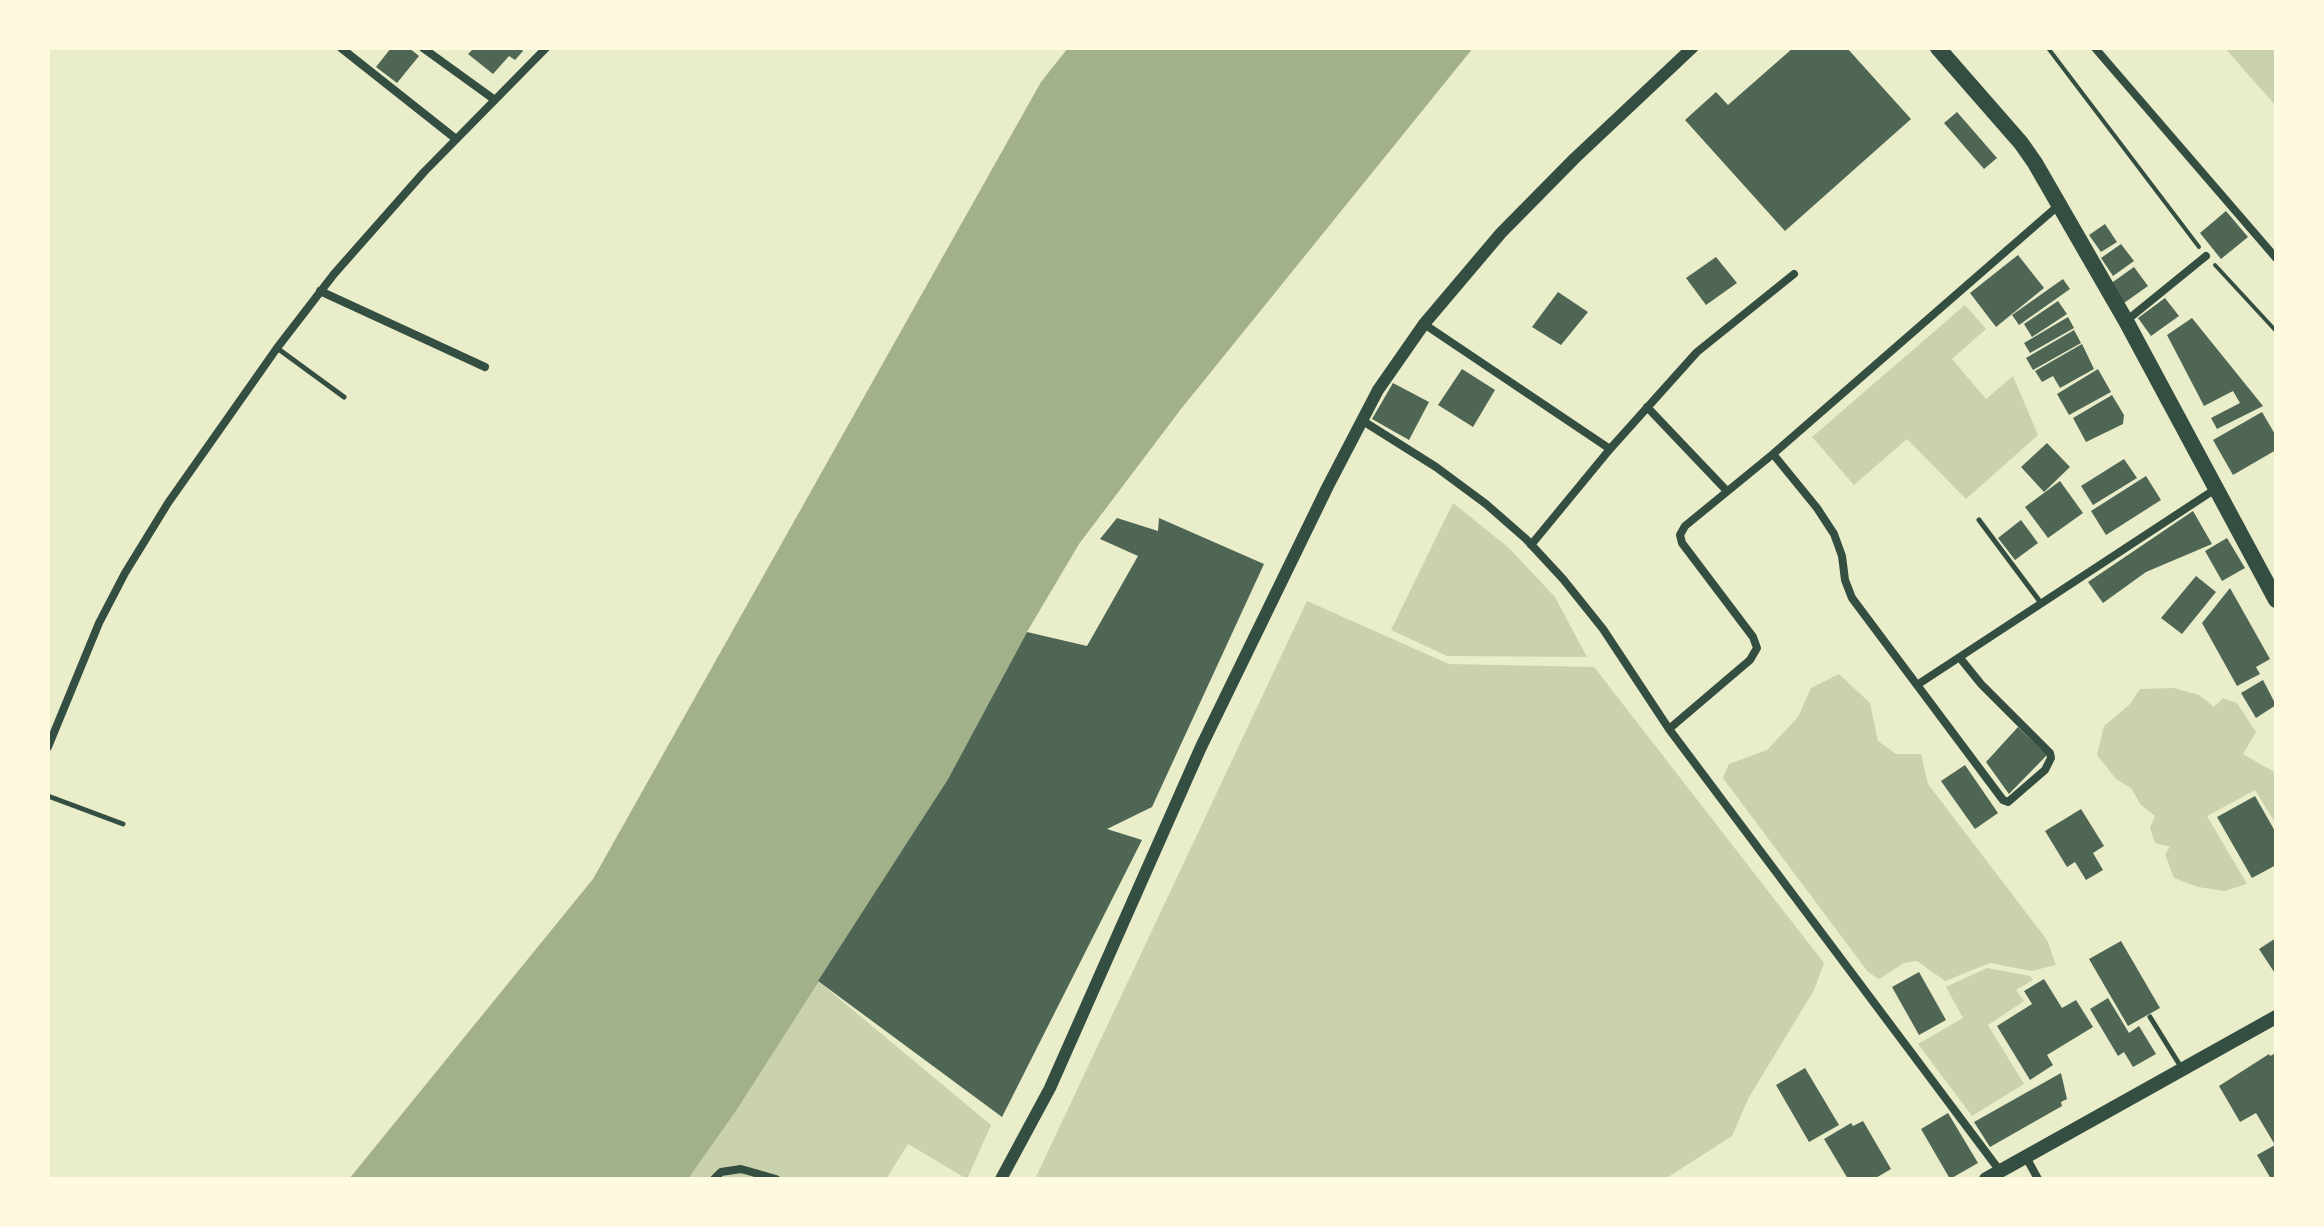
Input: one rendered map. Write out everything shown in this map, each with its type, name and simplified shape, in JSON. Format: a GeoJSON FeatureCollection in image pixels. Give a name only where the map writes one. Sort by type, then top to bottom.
{"type":"FeatureCollection","features":[{"type":"Feature","properties":{"kind":"main road"},"geometry":{"type":"LineString","coordinates":[[1938,48],[2021,143],[2059,205],[2126,321],[2276,600]]}},
{"type":"Feature","properties":{"kind":"main road"},"geometry":{"type":"LineString","coordinates":[[1991,1177],[2276,1017]]}},
{"type":"Feature","properties":{"kind":"street"},"geometry":{"type":"LineString","coordinates":[[341,48],[456,139]]}},
{"type":"Feature","properties":{"kind":"street"},"geometry":{"type":"LineString","coordinates":[[423,48],[495,100]]}},
{"type":"Feature","properties":{"kind":"street"},"geometry":{"type":"LineString","coordinates":[[48,747],[99,623],[125,573],[168,503],[277,348],[320,291],[424,172],[546,48]]}},
{"type":"Feature","properties":{"kind":"street"},"geometry":{"type":"LineString","coordinates":[[1001,1179],[1050,1088],[1201,747],[1378,390],[1424,324],[1501,233],[1692,48]]}},
{"type":"Feature","properties":{"kind":"street"},"geometry":{"type":"LineString","coordinates":[[2095,48],[2276,258]]}},
{"type":"Feature","properties":{"kind":"street"},"geometry":{"type":"LineString","coordinates":[[1669,729],[1750,660],[1757,648],[1753,637],[1682,543],[1680,535],[1685,526],[1773,454],[2059,205]]}},
{"type":"Feature","properties":{"kind":"street"},"geometry":{"type":"LineString","coordinates":[[2126,321],[2206,256]]}},
{"type":"Feature","properties":{"kind":"street"},"geometry":{"type":"LineString","coordinates":[[1531,545],[1610,449],[1697,352],[1794,274]]}},
{"type":"Feature","properties":{"kind":"street"},"geometry":{"type":"LineString","coordinates":[[320,291],[485,367]]}},
{"type":"Feature","properties":{"kind":"street"},"geometry":{"type":"LineString","coordinates":[[1424,324],[1610,449]]}},
{"type":"Feature","properties":{"kind":"street"},"geometry":{"type":"LineString","coordinates":[[1647,407],[1726,490]]}},
{"type":"Feature","properties":{"kind":"street"},"geometry":{"type":"LineString","coordinates":[[1363,421],[1436,467],[1486,504],[1563,579],[1603,629],[1669,729],[1991,1177]]}},
{"type":"Feature","properties":{"kind":"street"},"geometry":{"type":"LineString","coordinates":[[1773,454],[1834,534],[1852,598],[2003,800],[2008,802],[2045,770],[2050,753],[1981,684],[1960,658]]}},
{"type":"Feature","properties":{"kind":"street"},"geometry":{"type":"LineString","coordinates":[[1917,685],[2217,488]]}},
{"type":"Feature","properties":{"kind":"street"},"geometry":{"type":"LineString","coordinates":[[2026,1157],[2038,1179]]}},
{"type":"Feature","properties":{"kind":"street"},"geometry":{"type":"LineString","coordinates":[[714,1179],[721,1172],[741,1169],[776,1179]]}},
{"type":"Feature","properties":{"kind":"lane"},"geometry":{"type":"LineString","coordinates":[[277,348],[344,397]]}},
{"type":"Feature","properties":{"kind":"lane"},"geometry":{"type":"LineString","coordinates":[[1979,520],[2041,604]]}},
{"type":"Feature","properties":{"kind":"lane"},"geometry":{"type":"LineString","coordinates":[[48,796],[123,824]]}},
{"type":"Feature","properties":{"kind":"lane"},"geometry":{"type":"LineString","coordinates":[[2150,1017],[2183,1070]]}},
{"type":"Feature","properties":{"kind":"path"},"geometry":{"type":"LineString","coordinates":[[2048,48],[2206,256],[2250,299],[2276,331]]}},
{"type":"Feature","properties":{"kind":"shaded area"},"geometry":{"type":"Polygon","coordinates":[[[1068,48],[1473,48],[1181,409],[1079,544],[1027,632],[948,779],[736,1111],[688,1179],[349,1179],[593,879],[1041,82],[1068,48]]]}},
{"type":"Feature","properties":{"kind":"shaded area"},"geometry":{"type":"Polygon","coordinates":[[[2225,48],[2276,48],[2276,106],[2237,62],[2225,48]]]}},
{"type":"Feature","properties":{"kind":"shaded area"},"geometry":{"type":"Polygon","coordinates":[[[1965,305],[1986,329],[1952,359],[1986,399],[2013,376],[2038,435],[1966,499],[1907,439],[1854,485],[1812,437],[1965,305]]]}},
{"type":"Feature","properties":{"kind":"shaded area"},"geometry":{"type":"Polygon","coordinates":[[[1453,503],[1509,548],[1555,597],[1587,657],[1447,656],[1391,630],[1453,503]]]}},
{"type":"Feature","properties":{"kind":"shaded area"},"geometry":{"type":"Polygon","coordinates":[[[1307,601],[1449,664],[1594,667],[1824,963],[1814,990],[1748,1099],[1732,1136],[1665,1179],[1035,1179],[1307,601]]]}},
{"type":"Feature","properties":{"kind":"shaded area"},"geometry":{"type":"Polygon","coordinates":[[[1839,674],[1870,703],[1878,741],[1896,754],[1921,754],[1928,784],[2047,940],[2056,965],[2031,971],[1990,963],[1945,981],[1917,961],[1904,963],[1879,979],[1868,972],[1723,778],[1729,764],[1767,750],[1798,717],[1811,688],[1839,674]]]}},
{"type":"Feature","properties":{"kind":"shaded area"},"geometry":{"type":"Polygon","coordinates":[[[2174,688],[2199,695],[2214,707],[2223,698],[2237,703],[2256,732],[2243,754],[2276,773],[2276,824],[2255,790],[2207,816],[2247,884],[2224,891],[2198,887],[2174,878],[2165,854],[2170,847],[2155,843],[2150,828],[2155,816],[2141,805],[2131,788],[2116,779],[2097,755],[2104,726],[2130,704],[2140,689],[2174,688]]]}},
{"type":"Feature","properties":{"kind":"shaded area"},"geometry":{"type":"Polygon","coordinates":[[[1987,968],[2030,976],[2033,980],[2016,990],[2024,1001],[1988,1025],[2024,1084],[1972,1116],[1918,1044],[1963,1018],[1946,987],[1987,968]]]}},
{"type":"Feature","properties":{"kind":"shaded area"},"geometry":{"type":"Polygon","coordinates":[[[818,981],[991,1125],[967,1179],[908,1144],[886,1179],[688,1179],[736,1111],[818,981]]]}},
{"type":"Feature","properties":{"kind":"building"},"geometry":{"type":"Polygon","coordinates":[[[391,48],[409,48],[419,56],[397,83],[376,67],[391,48]]]}},
{"type":"Feature","properties":{"kind":"building"},"geometry":{"type":"Polygon","coordinates":[[[474,48],[519,48],[523,51],[515,60],[509,56],[493,74],[468,54],[474,48]]]}},
{"type":"Feature","properties":{"kind":"building"},"geometry":{"type":"Polygon","coordinates":[[[1793,48],[1847,48],[1911,119],[1785,231],[1685,120],[1716,92],[1728,105],[1793,48]]]}},
{"type":"Feature","properties":{"kind":"building"},"geometry":{"type":"Polygon","coordinates":[[[1957,112],[1997,158],[1984,169],[1944,123],[1957,112]]]}},
{"type":"Feature","properties":{"kind":"building"},"geometry":{"type":"Polygon","coordinates":[[[2226,211],[2248,237],[2221,259],[2200,233],[2226,211]]]}},
{"type":"Feature","properties":{"kind":"building"},"geometry":{"type":"Polygon","coordinates":[[[2105,224],[2117,242],[2101,252],[2089,235],[2105,224]]]}},
{"type":"Feature","properties":{"kind":"building"},"geometry":{"type":"Polygon","coordinates":[[[2121,244],[2134,261],[2113,276],[2101,258],[2121,244]]]}},
{"type":"Feature","properties":{"kind":"building"},"geometry":{"type":"Polygon","coordinates":[[[2018,255],[2044,288],[1996,327],[1970,293],[2018,255]]]}},
{"type":"Feature","properties":{"kind":"building"},"geometry":{"type":"Polygon","coordinates":[[[1716,257],[1737,283],[1706,305],[1686,278],[1716,257]]]}},
{"type":"Feature","properties":{"kind":"building"},"geometry":{"type":"Polygon","coordinates":[[[2134,267],[2148,286],[2124,303],[2110,284],[2134,267]]]}},
{"type":"Feature","properties":{"kind":"building"},"geometry":{"type":"Polygon","coordinates":[[[2063,279],[2070,289],[2019,325],[2012,315],[2063,279]]]}},
{"type":"Feature","properties":{"kind":"building"},"geometry":{"type":"Polygon","coordinates":[[[1558,292],[1588,312],[1561,345],[1532,327],[1558,292]]]}},
{"type":"Feature","properties":{"kind":"building"},"geometry":{"type":"Polygon","coordinates":[[[2165,298],[2179,316],[2151,336],[2138,318],[2165,298]]]}},
{"type":"Feature","properties":{"kind":"building"},"geometry":{"type":"Polygon","coordinates":[[[2058,301],[2067,314],[2032,337],[2024,324],[2058,301]]]}},
{"type":"Feature","properties":{"kind":"building"},"geometry":{"type":"Polygon","coordinates":[[[2068,317],[2074,328],[2030,353],[2024,343],[2068,317]]]}},
{"type":"Feature","properties":{"kind":"building"},"geometry":{"type":"Polygon","coordinates":[[[2192,318],[2263,406],[2217,429],[2211,418],[2240,403],[2233,391],[2204,406],[2167,335],[2192,318]]]}},
{"type":"Feature","properties":{"kind":"building"},"geometry":{"type":"Polygon","coordinates":[[[2074,330],[2081,343],[2033,370],[2026,358],[2074,330]]]}},
{"type":"Feature","properties":{"kind":"building"},"geometry":{"type":"Polygon","coordinates":[[[2082,344],[2094,369],[2060,388],[2053,376],[2042,382],[2035,371],[2082,344]]]}},
{"type":"Feature","properties":{"kind":"building"},"geometry":{"type":"Polygon","coordinates":[[[1462,369],[1495,390],[1473,427],[1438,405],[1462,369]]]}},
{"type":"Feature","properties":{"kind":"building"},"geometry":{"type":"Polygon","coordinates":[[[2098,369],[2111,392],[2069,415],[2057,394],[2098,369]]]}},
{"type":"Feature","properties":{"kind":"building"},"geometry":{"type":"Polygon","coordinates":[[[1393,383],[1429,402],[1409,440],[1372,419],[1393,383]]]}},
{"type":"Feature","properties":{"kind":"building"},"geometry":{"type":"Polygon","coordinates":[[[2112,395],[2124,415],[2123,424],[2086,442],[2073,418],[2112,395]]]}},
{"type":"Feature","properties":{"kind":"building"},"geometry":{"type":"Polygon","coordinates":[[[2262,412],[2276,436],[2276,450],[2233,475],[2213,440],[2262,412]]]}},
{"type":"Feature","properties":{"kind":"building"},"geometry":{"type":"Polygon","coordinates":[[[2047,443],[2070,467],[2044,492],[2021,467],[2047,443]]]}},
{"type":"Feature","properties":{"kind":"building"},"geometry":{"type":"Polygon","coordinates":[[[2124,459],[2137,478],[2093,505],[2081,486],[2124,459]]]}},
{"type":"Feature","properties":{"kind":"building"},"geometry":{"type":"Polygon","coordinates":[[[2146,476],[2161,500],[2106,535],[2091,511],[2146,476]]]}},
{"type":"Feature","properties":{"kind":"building"},"geometry":{"type":"Polygon","coordinates":[[[2060,481],[2083,513],[2048,538],[2025,507],[2060,481]]]}},
{"type":"Feature","properties":{"kind":"building"},"geometry":{"type":"Polygon","coordinates":[[[2193,511],[2212,544],[2146,572],[2103,603],[2088,582],[2193,511]]]}},
{"type":"Feature","properties":{"kind":"building"},"geometry":{"type":"Polygon","coordinates":[[[1117,518],[1158,531],[1159,518],[1264,564],[1152,807],[1107,829],[1142,840],[1002,1117],[818,981],[948,779],[1027,632],[1087,646],[1138,556],[1100,539],[1117,518]]]}},
{"type":"Feature","properties":{"kind":"building"},"geometry":{"type":"Polygon","coordinates":[[[2021,520],[2038,543],[2015,560],[1998,538],[2021,520]]]}},
{"type":"Feature","properties":{"kind":"building"},"geometry":{"type":"Polygon","coordinates":[[[2227,538],[2245,568],[2222,581],[2205,551],[2227,538]]]}},
{"type":"Feature","properties":{"kind":"building"},"geometry":{"type":"Polygon","coordinates":[[[2196,576],[2216,592],[2182,634],[2161,618],[2196,576]]]}},
{"type":"Feature","properties":{"kind":"building"},"geometry":{"type":"Polygon","coordinates":[[[2230,588],[2270,659],[2256,667],[2260,674],[2237,686],[2202,623],[2230,588]]]}},
{"type":"Feature","properties":{"kind":"building"},"geometry":{"type":"Polygon","coordinates":[[[2263,680],[2276,705],[2256,718],[2241,693],[2263,680]]]}},
{"type":"Feature","properties":{"kind":"building"},"geometry":{"type":"Polygon","coordinates":[[[2018,727],[2047,755],[2009,794],[1986,762],[2018,727]]]}},
{"type":"Feature","properties":{"kind":"building"},"geometry":{"type":"Polygon","coordinates":[[[1965,765],[1998,813],[1975,829],[1941,781],[1965,765]]]}},
{"type":"Feature","properties":{"kind":"building"},"geometry":{"type":"Polygon","coordinates":[[[2255,796],[2276,833],[2276,865],[2252,878],[2217,817],[2255,796]]]}},
{"type":"Feature","properties":{"kind":"building"},"geometry":{"type":"Polygon","coordinates":[[[2081,809],[2104,846],[2093,853],[2103,870],[2086,880],[2075,862],[2067,867],[2045,831],[2081,809]]]}},
{"type":"Feature","properties":{"kind":"building"},"geometry":{"type":"Polygon","coordinates":[[[2276,938],[2276,975],[2259,949],[2276,938]]]}},
{"type":"Feature","properties":{"kind":"building"},"geometry":{"type":"Polygon","coordinates":[[[2121,941],[2160,1008],[2128,1026],[2089,959],[2121,941]]]}},
{"type":"Feature","properties":{"kind":"building"},"geometry":{"type":"Polygon","coordinates":[[[1919,972],[1946,1020],[1919,1035],[1892,987],[1919,972]]]}},
{"type":"Feature","properties":{"kind":"building"},"geometry":{"type":"Polygon","coordinates":[[[2044,979],[2062,1008],[2076,1000],[2093,1027],[2047,1055],[2053,1065],[2030,1080],[1997,1026],[2032,1004],[2024,991],[2044,979]]]}},
{"type":"Feature","properties":{"kind":"building"},"geometry":{"type":"Polygon","coordinates":[[[2108,998],[2129,1033],[2139,1026],[2156,1054],[2133,1067],[2124,1052],[2118,1056],[2090,1009],[2108,998]]]}},
{"type":"Feature","properties":{"kind":"building"},"geometry":{"type":"Polygon","coordinates":[[[2276,1053],[2276,1179],[2271,1179],[2257,1155],[2275,1145],[2256,1113],[2240,1122],[2219,1086],[2269,1054],[2276,1053]]]}},
{"type":"Feature","properties":{"kind":"building"},"geometry":{"type":"Polygon","coordinates":[[[1805,1068],[1839,1125],[1809,1142],[1776,1085],[1805,1068]]]}},
{"type":"Feature","properties":{"kind":"building"},"geometry":{"type":"Polygon","coordinates":[[[2061,1073],[2067,1099],[2061,1102],[2062,1106],[1990,1147],[1974,1122],[2061,1073]]]}},
{"type":"Feature","properties":{"kind":"building"},"geometry":{"type":"Polygon","coordinates":[[[1948,1113],[1978,1163],[1950,1179],[1921,1129],[1948,1113]]]}},
{"type":"Feature","properties":{"kind":"building"},"geometry":{"type":"Polygon","coordinates":[[[1863,1121],[1891,1169],[1874,1179],[1848,1179],[1824,1139],[1851,1123],[1853,1126],[1863,1121]]]}}]}
